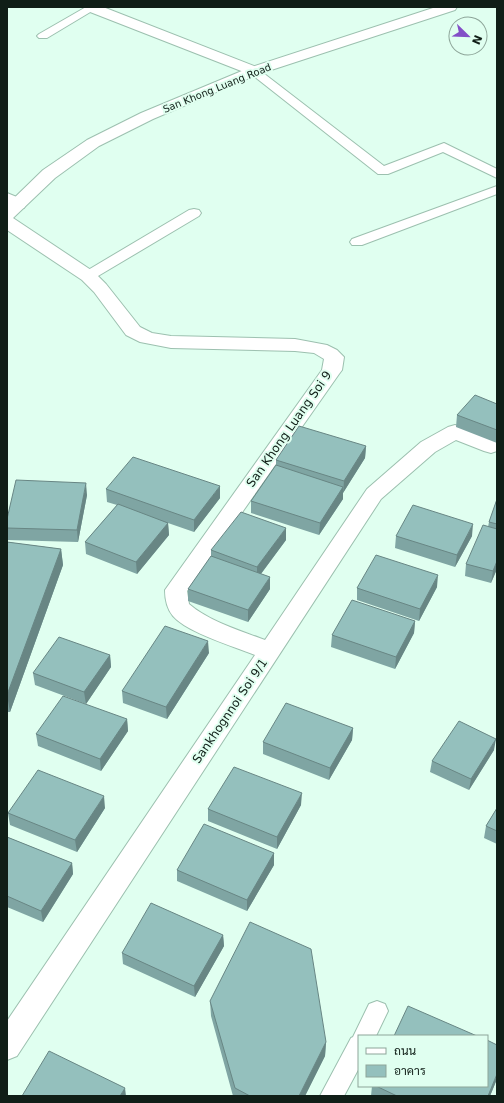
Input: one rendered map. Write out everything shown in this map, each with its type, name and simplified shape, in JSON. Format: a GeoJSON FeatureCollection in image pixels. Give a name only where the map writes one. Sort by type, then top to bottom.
{"type":"FeatureCollection","features":[{"type":"Feature","properties":{"kind":"street"},"geometry":{"type":"LineString","coordinates":[[91,7],[254,71]]}},
{"type":"Feature","properties":{"kind":"street","name":"San Khong Luang Road"},"geometry":{"type":"LineString","coordinates":[[11,205],[49,174],[93,143],[147,116],[254,71],[446,7]]}},
{"type":"Feature","properties":{"kind":"street","name":"San Khong Luang Soi 9"},"geometry":{"type":"LineString","coordinates":[[7,222],[88,276],[100,288],[133,331],[147,338],[171,342],[314,347],[328,351],[334,357],[332,370],[176,590],[176,602],[181,611],[195,621],[270,651]]}},
{"type":"Feature","properties":{"kind":"street","name":"Sankhognnoi Soi 9/1"},"geometry":{"type":"LineString","coordinates":[[7,1046],[374,494],[428,447],[455,432],[491,446]]}},
{"type":"Feature","properties":{"kind":"lane"},"geometry":{"type":"LineString","coordinates":[[43,36],[91,7]]}},
{"type":"Feature","properties":{"kind":"lane"},"geometry":{"type":"LineString","coordinates":[[254,71],[383,171],[444,147],[497,174]]}},
{"type":"Feature","properties":{"kind":"lane"},"geometry":{"type":"LineString","coordinates":[[357,242],[497,190]]}},
{"type":"Feature","properties":{"kind":"lane"},"geometry":{"type":"LineString","coordinates":[[88,276],[194,213]]}},
{"type":"Feature","properties":{"kind":"lane"},"geometry":{"type":"LineString","coordinates":[[365,1035],[377,1011]]}},
{"type":"Feature","properties":{"kind":"lane"},"geometry":{"type":"LineString","coordinates":[[332,1096],[358,1048]]}},
{"type":"Feature","properties":{"kind":"building"},"geometry":{"type":"Polygon","coordinates":[[[475,395],[497,404],[497,430],[457,415],[475,395]]]}},
{"type":"Feature","properties":{"kind":"building"},"geometry":{"type":"Polygon","coordinates":[[[299,426],[366,446],[344,481],[276,460],[299,426]]]}},
{"type":"Feature","properties":{"kind":"building"},"geometry":{"type":"Polygon","coordinates":[[[133,457],[220,486],[194,520],[106,489],[133,457]]]}},
{"type":"Feature","properties":{"kind":"building"},"geometry":{"type":"Polygon","coordinates":[[[276,465],[343,487],[320,523],[251,501],[276,465]]]}},
{"type":"Feature","properties":{"kind":"building"},"geometry":{"type":"Polygon","coordinates":[[[16,480],[86,483],[77,530],[7,528],[7,519],[16,480]]]}},
{"type":"Feature","properties":{"kind":"building"},"geometry":{"type":"Polygon","coordinates":[[[497,499],[497,524],[489,522],[497,499]]]}},
{"type":"Feature","properties":{"kind":"building"},"geometry":{"type":"Polygon","coordinates":[[[118,504],[168,523],[136,562],[85,542],[118,504]]]}},
{"type":"Feature","properties":{"kind":"building"},"geometry":{"type":"Polygon","coordinates":[[[413,505],[473,524],[457,555],[396,536],[413,505]]]}},
{"type":"Feature","properties":{"kind":"building"},"geometry":{"type":"Polygon","coordinates":[[[241,512],[286,528],[257,567],[211,550],[241,512]]]}},
{"type":"Feature","properties":{"kind":"building"},"geometry":{"type":"Polygon","coordinates":[[[483,525],[497,529],[497,561],[493,571],[466,564],[483,525]]]}},
{"type":"Feature","properties":{"kind":"building"},"geometry":{"type":"Polygon","coordinates":[[[7,542],[61,549],[7,695],[7,542]]]}},
{"type":"Feature","properties":{"kind":"building"},"geometry":{"type":"Polygon","coordinates":[[[376,555],[438,575],[420,609],[357,588],[376,555]]]}},
{"type":"Feature","properties":{"kind":"building"},"geometry":{"type":"Polygon","coordinates":[[[211,556],[270,577],[248,610],[188,589],[211,556]]]}},
{"type":"Feature","properties":{"kind":"building"},"geometry":{"type":"Polygon","coordinates":[[[352,600],[415,621],[396,657],[332,635],[352,600]]]}},
{"type":"Feature","properties":{"kind":"building"},"geometry":{"type":"Polygon","coordinates":[[[165,626],[208,641],[166,707],[122,691],[165,626]]]}},
{"type":"Feature","properties":{"kind":"building"},"geometry":{"type":"Polygon","coordinates":[[[59,637],[110,655],[84,692],[33,673],[59,637]]]}},
{"type":"Feature","properties":{"kind":"building"},"geometry":{"type":"Polygon","coordinates":[[[63,696],[127,719],[100,759],[36,734],[63,696]]]}},
{"type":"Feature","properties":{"kind":"building"},"geometry":{"type":"Polygon","coordinates":[[[286,703],[353,728],[330,768],[263,742],[286,703]]]}},
{"type":"Feature","properties":{"kind":"building"},"geometry":{"type":"Polygon","coordinates":[[[459,721],[496,739],[471,779],[432,761],[459,721]]]}},
{"type":"Feature","properties":{"kind":"building"},"geometry":{"type":"Polygon","coordinates":[[[234,767],[302,793],[277,837],[208,809],[234,767]]]}},
{"type":"Feature","properties":{"kind":"building"},"geometry":{"type":"Polygon","coordinates":[[[38,770],[104,796],[75,840],[8,813],[38,770]]]}},
{"type":"Feature","properties":{"kind":"building"},"geometry":{"type":"Polygon","coordinates":[[[497,808],[497,831],[486,826],[497,808]]]}},
{"type":"Feature","properties":{"kind":"building"},"geometry":{"type":"Polygon","coordinates":[[[204,824],[274,853],[247,900],[177,870],[204,824]]]}},
{"type":"Feature","properties":{"kind":"building"},"geometry":{"type":"Polygon","coordinates":[[[7,837],[72,863],[41,911],[7,896],[7,837]]]}},
{"type":"Feature","properties":{"kind":"building"},"geometry":{"type":"Polygon","coordinates":[[[151,903],[223,935],[194,986],[122,953],[151,903]]]}},
{"type":"Feature","properties":{"kind":"building"},"geometry":{"type":"Polygon","coordinates":[[[250,922],[311,949],[326,1042],[299,1096],[250,1096],[235,1088],[210,1001],[250,922]]]}},
{"type":"Feature","properties":{"kind":"building"},"geometry":{"type":"Polygon","coordinates":[[[408,1006],[475,1035],[394,1035],[408,1006]]]}},
{"type":"Feature","properties":{"kind":"building"},"geometry":{"type":"Polygon","coordinates":[[[488,1040],[497,1045],[497,1074],[488,1096],[397,1096],[378,1087],[488,1087],[488,1040]]]}},
{"type":"Feature","properties":{"kind":"building"},"geometry":{"type":"Polygon","coordinates":[[[49,1051],[125,1088],[120,1096],[22,1096],[49,1051]]]}}]}
